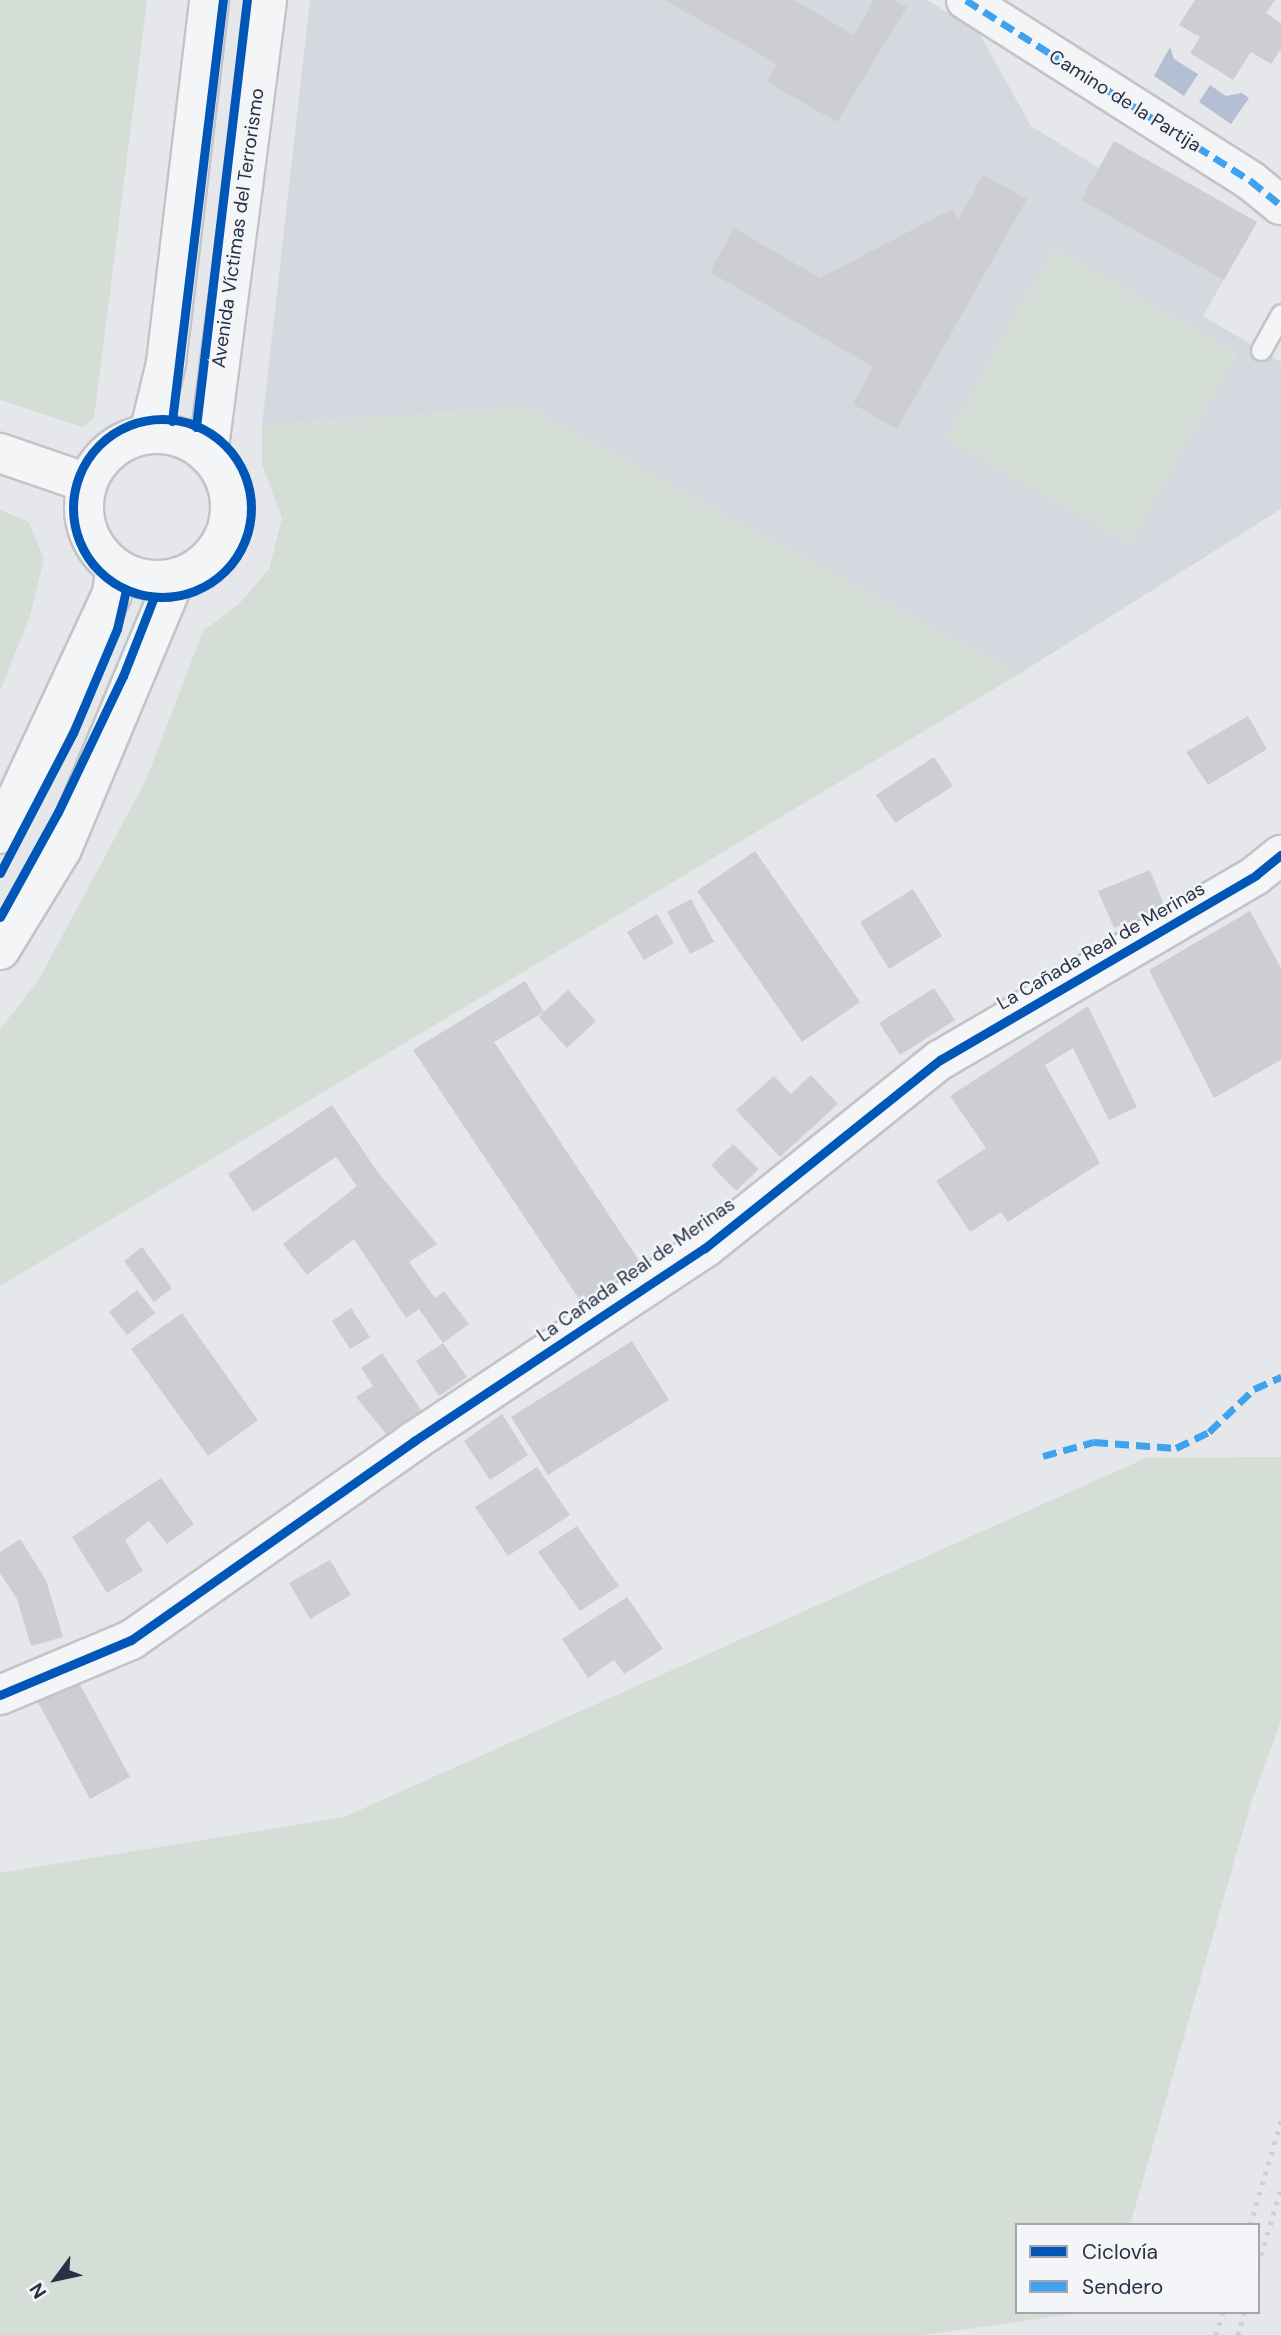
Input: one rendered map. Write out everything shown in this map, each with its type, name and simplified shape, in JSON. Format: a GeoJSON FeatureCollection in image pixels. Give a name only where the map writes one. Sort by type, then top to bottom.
{"type":"FeatureCollection","features":[{"type":"Feature","properties":{"kind":"street"},"geometry":{"type":"LineString","coordinates":[[149,434],[166,363],[209,0]]}},
{"type":"Feature","properties":{"kind":"street","name":"Avenida Víctimas del Terrorismo"},"geometry":{"type":"LineString","coordinates":[[208,455],[267,0]]}},
{"type":"Feature","properties":{"kind":"street","name":"Camino de la Partija"},"geometry":{"type":"LineString","coordinates":[[967,0],[1251,181],[1281,205]]}},
{"type":"Feature","properties":{"kind":"street"},"geometry":{"type":"LineString","coordinates":[[149,434],[190,442],[208,455],[222,472],[229,494],[227,526],[213,556],[176,579],[154,581],[116,568],[100,554],[87,529],[83,502],[87,483],[115,447],[149,434]]}},
{"type":"Feature","properties":{"kind":"street"},"geometry":{"type":"LineString","coordinates":[[0,453],[87,483]]}},
{"type":"Feature","properties":{"kind":"street"},"geometry":{"type":"LineString","coordinates":[[0,834],[107,605],[116,568]]}},
{"type":"Feature","properties":{"kind":"street"},"geometry":{"type":"LineString","coordinates":[[0,950],[62,849],[176,579]]}},
{"type":"Feature","properties":{"kind":"street","name":"La Cañada Real de Merinas"},"geometry":{"type":"LineString","coordinates":[[0,1695],[131,1640],[414,1441],[705,1248],[940,1060],[1256,875],[1281,855]]}},
{"type":"Feature","properties":{"kind":"lane"},"geometry":{"type":"LineString","coordinates":[[1261,350],[1281,314]]}},
{"type":"Feature","properties":{"kind":"shaded area"},"geometry":{"type":"Polygon","coordinates":[[[0,0],[147,0],[94,418],[82,427],[0,400],[0,0]]]}},
{"type":"Feature","properties":{"kind":"shaded area"},"geometry":{"type":"Polygon","coordinates":[[[310,0],[927,0],[978,31],[1031,126],[1099,168],[1114,141],[1257,222],[1203,316],[1281,362],[1281,509],[1019,674],[528,407],[262,425],[310,0]]]}},
{"type":"Feature","properties":{"kind":"shaded area"},"geometry":{"type":"Polygon","coordinates":[[[1053,247],[1238,353],[1130,545],[945,439],[1053,247]]]}},
{"type":"Feature","properties":{"kind":"shaded area"},"geometry":{"type":"Polygon","coordinates":[[[528,407],[1019,674],[0,1286],[0,1029],[38,981],[146,780],[203,631],[239,604],[269,569],[282,518],[262,465],[262,425],[528,407]]]}},
{"type":"Feature","properties":{"kind":"shaded area"},"geometry":{"type":"Polygon","coordinates":[[[0,510],[29,522],[44,559],[30,616],[0,691],[0,510]]]}},
{"type":"Feature","properties":{"kind":"shaded area"},"geometry":{"type":"Polygon","coordinates":[[[1281,1457],[1281,1721],[1250,1806],[1131,2223],[1015,2223],[1015,2314],[1072,2314],[924,2335],[0,2335],[0,1873],[344,1817],[1146,1458],[1281,1457]]]}},
{"type":"Feature","properties":{"kind":"water"},"geometry":{"type":"Polygon","coordinates":[[[1170,47],[1174,59],[1198,74],[1184,96],[1154,76],[1170,47]]]}},
{"type":"Feature","properties":{"kind":"water"},"geometry":{"type":"Polygon","coordinates":[[[1210,85],[1226,96],[1242,93],[1249,98],[1231,124],[1199,102],[1210,85]]]}},
{"type":"Feature","properties":{"kind":"building"},"geometry":{"type":"Polygon","coordinates":[[[665,0],[794,0],[854,35],[874,0],[894,0],[907,7],[837,122],[767,82],[777,64],[665,0]]]}},
{"type":"Feature","properties":{"kind":"building"},"geometry":{"type":"Polygon","coordinates":[[[1195,0],[1275,0],[1266,13],[1281,23],[1281,49],[1271,64],[1251,52],[1233,80],[1190,53],[1200,37],[1179,25],[1195,0]]]}},
{"type":"Feature","properties":{"kind":"building"},"geometry":{"type":"Polygon","coordinates":[[[1114,141],[1257,222],[1224,280],[1081,200],[1114,141]]]}},
{"type":"Feature","properties":{"kind":"building"},"geometry":{"type":"Polygon","coordinates":[[[983,175],[1027,199],[897,429],[853,404],[873,367],[710,272],[734,228],[820,278],[952,209],[958,220],[983,175]]]}},
{"type":"Feature","properties":{"kind":"building"},"geometry":{"type":"Polygon","coordinates":[[[1248,716],[1267,749],[1208,785],[1186,752],[1248,716]]]}},
{"type":"Feature","properties":{"kind":"building"},"geometry":{"type":"Polygon","coordinates":[[[934,757],[953,786],[895,823],[876,795],[934,757]]]}},
{"type":"Feature","properties":{"kind":"building"},"geometry":{"type":"Polygon","coordinates":[[[755,851],[860,1002],[802,1042],[697,891],[755,851]]]}},
{"type":"Feature","properties":{"kind":"building"},"geometry":{"type":"Polygon","coordinates":[[[1150,870],[1165,908],[1114,928],[1098,891],[1150,870]]]}},
{"type":"Feature","properties":{"kind":"building"},"geometry":{"type":"Polygon","coordinates":[[[913,889],[942,936],[889,969],[860,922],[913,889]]]}},
{"type":"Feature","properties":{"kind":"building"},"geometry":{"type":"Polygon","coordinates":[[[691,899],[714,942],[690,954],[667,912],[691,899]]]}},
{"type":"Feature","properties":{"kind":"building"},"geometry":{"type":"Polygon","coordinates":[[[1250,911],[1281,968],[1281,1060],[1214,1098],[1149,970],[1250,911]]]}},
{"type":"Feature","properties":{"kind":"building"},"geometry":{"type":"Polygon","coordinates":[[[657,914],[674,943],[644,960],[627,932],[657,914]]]}},
{"type":"Feature","properties":{"kind":"building"},"geometry":{"type":"Polygon","coordinates":[[[525,981],[544,1012],[494,1042],[640,1262],[581,1302],[413,1050],[525,981]]]}},
{"type":"Feature","properties":{"kind":"building"},"geometry":{"type":"Polygon","coordinates":[[[934,988],[955,1020],[900,1055],[879,1023],[934,988]]]}},
{"type":"Feature","properties":{"kind":"building"},"geometry":{"type":"Polygon","coordinates":[[[568,990],[596,1021],[567,1048],[539,1017],[568,990]]]}},
{"type":"Feature","properties":{"kind":"building"},"geometry":{"type":"Polygon","coordinates":[[[1088,1006],[1137,1107],[1109,1120],[1073,1048],[1045,1065],[1100,1163],[1008,1222],[1001,1212],[970,1232],[936,1181],[986,1148],[950,1096],[1088,1006]]]}},
{"type":"Feature","properties":{"kind":"building"},"geometry":{"type":"Polygon","coordinates":[[[811,1075],[838,1104],[780,1157],[736,1110],[774,1076],[791,1094],[811,1075]]]}},
{"type":"Feature","properties":{"kind":"building"},"geometry":{"type":"Polygon","coordinates":[[[332,1105],[377,1171],[437,1244],[409,1262],[435,1298],[444,1291],[469,1324],[443,1343],[419,1309],[406,1318],[354,1239],[307,1275],[283,1244],[357,1186],[336,1157],[253,1212],[228,1174],[332,1105]]]}},
{"type":"Feature","properties":{"kind":"building"},"geometry":{"type":"Polygon","coordinates":[[[733,1144],[759,1169],[736,1191],[711,1165],[733,1144]]]}},
{"type":"Feature","properties":{"kind":"building"},"geometry":{"type":"Polygon","coordinates":[[[142,1247],[172,1288],[154,1302],[124,1261],[142,1247]]]}},
{"type":"Feature","properties":{"kind":"building"},"geometry":{"type":"Polygon","coordinates":[[[137,1290],[155,1313],[127,1335],[109,1312],[137,1290]]]}},
{"type":"Feature","properties":{"kind":"building"},"geometry":{"type":"Polygon","coordinates":[[[351,1308],[370,1337],[350,1349],[332,1321],[351,1308]]]}},
{"type":"Feature","properties":{"kind":"building"},"geometry":{"type":"Polygon","coordinates":[[[182,1313],[258,1420],[208,1456],[131,1349],[182,1313]]]}},
{"type":"Feature","properties":{"kind":"building"},"geometry":{"type":"Polygon","coordinates":[[[632,1341],[669,1400],[548,1475],[511,1417],[632,1341]]]}},
{"type":"Feature","properties":{"kind":"building"},"geometry":{"type":"Polygon","coordinates":[[[443,1343],[467,1377],[439,1396],[416,1361],[443,1343]]]}},
{"type":"Feature","properties":{"kind":"building"},"geometry":{"type":"Polygon","coordinates":[[[382,1353],[422,1411],[386,1434],[356,1397],[373,1386],[361,1368],[382,1353]]]}},
{"type":"Feature","properties":{"kind":"building"},"geometry":{"type":"Polygon","coordinates":[[[502,1414],[528,1455],[490,1480],[464,1441],[502,1414]]]}},
{"type":"Feature","properties":{"kind":"building"},"geometry":{"type":"Polygon","coordinates":[[[537,1467],[570,1515],[508,1556],[475,1507],[537,1467]]]}},
{"type":"Feature","properties":{"kind":"building"},"geometry":{"type":"Polygon","coordinates":[[[161,1478],[194,1524],[167,1544],[149,1521],[125,1540],[143,1571],[107,1593],[72,1537],[161,1478]]]}},
{"type":"Feature","properties":{"kind":"building"},"geometry":{"type":"Polygon","coordinates":[[[577,1526],[619,1586],[580,1611],[538,1552],[577,1526]]]}},
{"type":"Feature","properties":{"kind":"building"},"geometry":{"type":"Polygon","coordinates":[[[20,1539],[46,1580],[63,1637],[31,1646],[17,1599],[0,1573],[0,1552],[20,1539]]]}},
{"type":"Feature","properties":{"kind":"building"},"geometry":{"type":"Polygon","coordinates":[[[330,1560],[351,1595],[310,1619],[289,1583],[330,1560]]]}},
{"type":"Feature","properties":{"kind":"building"},"geometry":{"type":"Polygon","coordinates":[[[627,1597],[663,1649],[624,1674],[614,1660],[588,1678],[562,1639],[627,1597]]]}},
{"type":"Feature","properties":{"kind":"building"},"geometry":{"type":"Polygon","coordinates":[[[78,1681],[130,1777],[90,1799],[38,1702],[78,1681]]]}},
{"type":"Feature","properties":{"kind":"railway"},"geometry":{"type":"LineString","coordinates":[[1251,2223],[1281,2121]]}},
{"type":"Feature","properties":{"kind":"railway"},"geometry":{"type":"LineString","coordinates":[[1260,2258],[1281,2189]]}},
{"type":"Feature","properties":{"kind":"railway"},"geometry":{"type":"LineString","coordinates":[[1216,2335],[1222,2314]]}},
{"type":"Feature","properties":{"kind":"railway"},"geometry":{"type":"LineString","coordinates":[[1238,2335],[1243,2314]]}},
{"type":"Feature","properties":{"kind":"marked path"},"geometry":{"type":"LineString","coordinates":[[966,0],[1251,181],[1281,205]]}},
{"type":"Feature","properties":{"kind":"marked path"},"geometry":{"type":"LineString","coordinates":[[1043,1456],[1094,1442],[1176,1448],[1209,1432],[1254,1389],[1281,1377]]}},
{"type":"Feature","properties":{"kind":"cycle path"},"geometry":{"type":"LineString","coordinates":[[172,421],[223,0]]}},
{"type":"Feature","properties":{"kind":"cycle path"},"geometry":{"type":"LineString","coordinates":[[196,427],[247,0]]}},
{"type":"Feature","properties":{"kind":"cycle path"},"geometry":{"type":"LineString","coordinates":[[162,419],[196,425],[225,445],[245,474],[251,508],[245,542],[225,571],[196,591],[162,597],[128,591],[99,571],[79,542],[73,508],[79,474],[99,445],[128,425],[162,419]]}},
{"type":"Feature","properties":{"kind":"cycle path"},"geometry":{"type":"LineString","coordinates":[[0,873],[73,733],[117,629],[126,590]]}},
{"type":"Feature","properties":{"kind":"cycle path"},"geometry":{"type":"LineString","coordinates":[[0,917],[58,812],[123,676],[154,597]]}},
{"type":"Feature","properties":{"kind":"cycle path"},"geometry":{"type":"LineString","coordinates":[[0,1695],[131,1640],[414,1441],[705,1248],[940,1060],[1256,875],[1281,855]]}}]}
